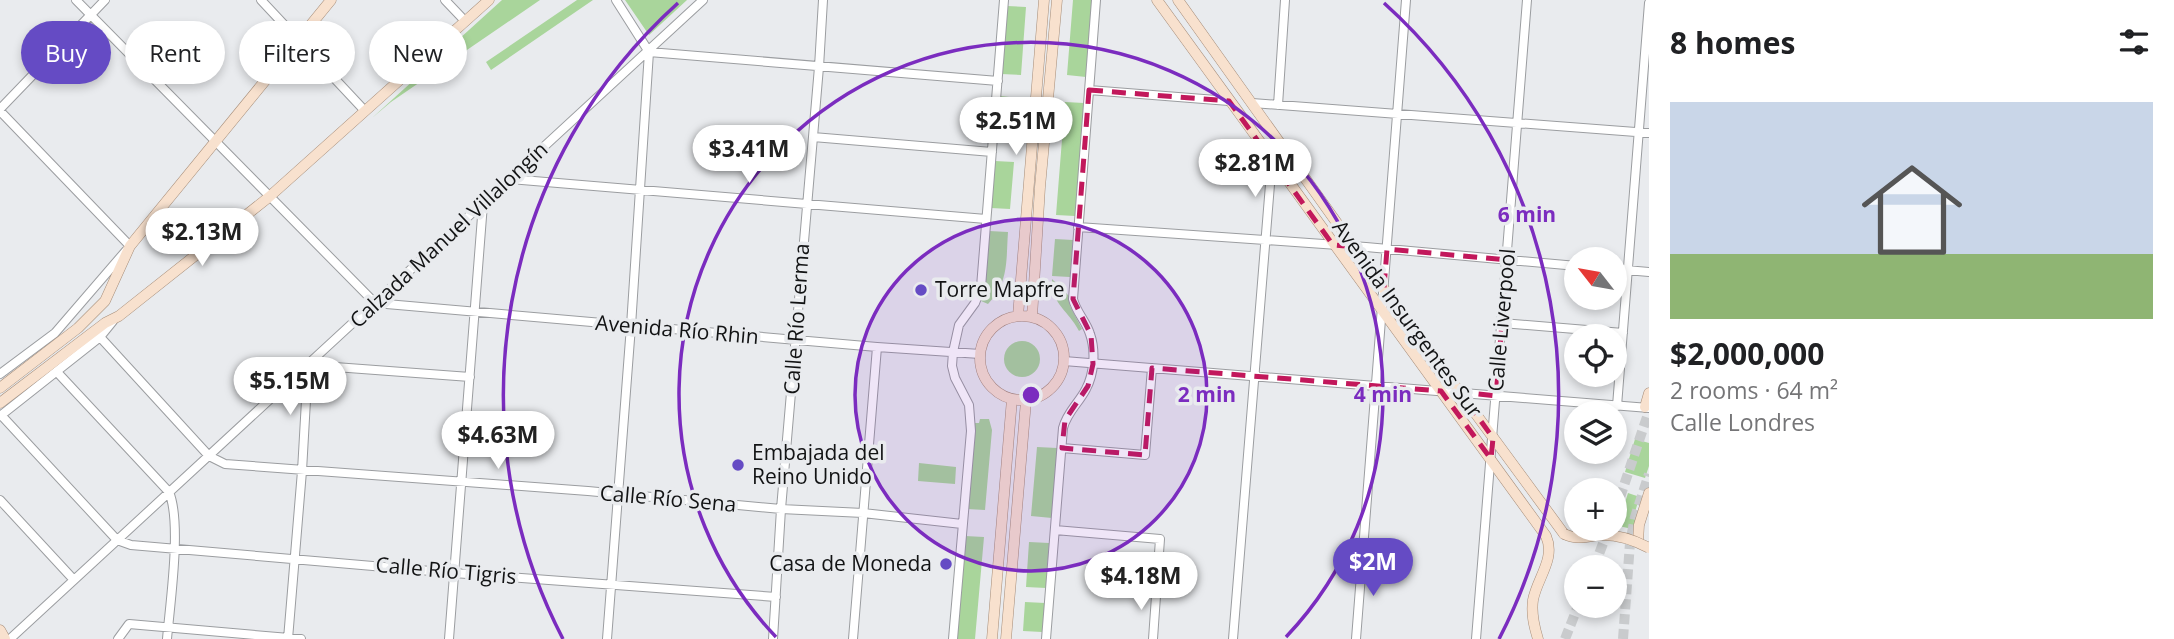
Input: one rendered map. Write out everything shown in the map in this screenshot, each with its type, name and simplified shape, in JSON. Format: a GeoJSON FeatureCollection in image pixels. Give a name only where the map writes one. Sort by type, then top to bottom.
{"type":"FeatureCollection","features":[{"type":"Feature","properties":{"kind":"main road"},"geometry":{"type":"LineString","coordinates":[[314,21],[331,0]]}},
{"type":"Feature","properties":{"kind":"main road"},"geometry":{"type":"LineString","coordinates":[[466,21],[489,0]]}},
{"type":"Feature","properties":{"kind":"main road"},"geometry":{"type":"LineString","coordinates":[[1018,316],[1044,0]]}},
{"type":"Feature","properties":{"kind":"main road"},"geometry":{"type":"LineString","coordinates":[[1032,317],[1056,0]]}},
{"type":"Feature","properties":{"kind":"main road","name":"Avenida Insurgentes Sur"},"geometry":{"type":"LineString","coordinates":[[1157,0],[1546,536],[1550,545],[1548,561],[1533,598],[1532,613],[1538,639]]}},
{"type":"Feature","properties":{"kind":"main road","name":"Avenida Insurgentes Sur"},"geometry":{"type":"LineString","coordinates":[[1178,0],[1384,289],[1564,534],[1581,539],[1598,535],[1618,536],[1638,542]]}},
{"type":"Feature","properties":{"kind":"main road"},"geometry":{"type":"LineString","coordinates":[[0,388],[78,328],[105,301],[130,246],[262,84]]}},
{"type":"Feature","properties":{"kind":"main road"},"geometry":{"type":"LineString","coordinates":[[0,403],[105,323],[119,316],[269,197],[395,84]]}},
{"type":"Feature","properties":{"kind":"main road"},"geometry":{"type":"LineString","coordinates":[[1018,316],[1032,317],[1047,324],[1062,344],[1064,361],[1058,381],[1039,397],[1026,401],[1002,396],[984,378],[979,354],[983,342],[997,324],[1018,316]]}},
{"type":"Feature","properties":{"kind":"main road"},"geometry":{"type":"LineString","coordinates":[[1647,408],[1649,393]]}},
{"type":"Feature","properties":{"kind":"main road"},"geometry":{"type":"LineString","coordinates":[[992,639],[1012,399]]}},
{"type":"Feature","properties":{"kind":"main road"},"geometry":{"type":"LineString","coordinates":[[1006,639],[1026,401]]}},
{"type":"Feature","properties":{"kind":"main road"},"geometry":{"type":"LineString","coordinates":[[1649,493],[1639,525],[1638,542],[1649,548]]}},
{"type":"Feature","properties":{"kind":"main road"},"geometry":{"type":"LineString","coordinates":[[0,630],[7,639]]}},
{"type":"Feature","properties":{"kind":"street"},"geometry":{"type":"LineString","coordinates":[[76,0],[374,303]]}},
{"type":"Feature","properties":{"kind":"street"},"geometry":{"type":"LineString","coordinates":[[0,374],[55,333],[130,246],[0,110],[105,0]]}},
{"type":"Feature","properties":{"kind":"street"},"geometry":{"type":"LineString","coordinates":[[261,0],[281,21]]}},
{"type":"Feature","properties":{"kind":"street"},"geometry":{"type":"LineString","coordinates":[[445,0],[466,21]]}},
{"type":"Feature","properties":{"kind":"street"},"geometry":{"type":"LineString","coordinates":[[607,639],[649,51],[617,0]]}},
{"type":"Feature","properties":{"kind":"street","name":"Calzada Manuel Villalongín"},"geometry":{"type":"LineString","coordinates":[[7,639],[703,0]]}},
{"type":"Feature","properties":{"kind":"street","name":"Calle Río Lerma"},"geometry":{"type":"LineString","coordinates":[[773,639],[806,204],[820,67],[823,0]]}},
{"type":"Feature","properties":{"kind":"street"},"geometry":{"type":"LineString","coordinates":[[953,639],[971,417],[969,405],[955,378],[953,352],[958,325],[979,295],[1004,0]]}},
{"type":"Feature","properties":{"kind":"street"},"geometry":{"type":"LineString","coordinates":[[1046,639],[1065,420],[1091,379],[1093,363],[1091,335],[1075,308],[1073,299],[1096,0]]}},
{"type":"Feature","properties":{"kind":"street"},"geometry":{"type":"LineString","coordinates":[[1278,105],[1286,0]]}},
{"type":"Feature","properties":{"kind":"street"},"geometry":{"type":"LineString","coordinates":[[1356,639],[1406,0]]}},
{"type":"Feature","properties":{"kind":"street","name":"Calle Liverpool"},"geometry":{"type":"LineString","coordinates":[[1476,639],[1527,0]]}},
{"type":"Feature","properties":{"kind":"street"},"geometry":{"type":"LineString","coordinates":[[1649,4],[1628,270],[1649,272]]}},
{"type":"Feature","properties":{"kind":"street"},"geometry":{"type":"LineString","coordinates":[[649,51],[998,80]]}},
{"type":"Feature","properties":{"kind":"street"},"geometry":{"type":"LineString","coordinates":[[340,84],[365,111]]}},
{"type":"Feature","properties":{"kind":"street"},"geometry":{"type":"LineString","coordinates":[[1089,90],[1229,100]]}},
{"type":"Feature","properties":{"kind":"street"},"geometry":{"type":"LineString","coordinates":[[1252,103],[1649,133]]}},
{"type":"Feature","properties":{"kind":"street"},"geometry":{"type":"LineString","coordinates":[[813,137],[992,152]]}},
{"type":"Feature","properties":{"kind":"street"},"geometry":{"type":"LineString","coordinates":[[1233,639],[1272,160]]}},
{"type":"Feature","properties":{"kind":"street"},"geometry":{"type":"LineString","coordinates":[[509,179],[986,219]]}},
{"type":"Feature","properties":{"kind":"street"},"geometry":{"type":"LineString","coordinates":[[449,639],[483,204]]}},
{"type":"Feature","properties":{"kind":"street"},"geometry":{"type":"LineString","coordinates":[[1078,226],[1564,264]]}},
{"type":"Feature","properties":{"kind":"street","name":"Avenida Río Rhin"},"geometry":{"type":"LineString","coordinates":[[374,303],[979,354]]}},
{"type":"Feature","properties":{"kind":"street"},"geometry":{"type":"LineString","coordinates":[[117,540],[1,415],[100,337],[119,316]]}},
{"type":"Feature","properties":{"kind":"street"},"geometry":{"type":"LineString","coordinates":[[1502,323],[1564,328]]}},
{"type":"Feature","properties":{"kind":"street"},"geometry":{"type":"LineString","coordinates":[[100,337],[209,456]]}},
{"type":"Feature","properties":{"kind":"street"},"geometry":{"type":"LineString","coordinates":[[853,639],[877,347]]}},
{"type":"Feature","properties":{"kind":"street"},"geometry":{"type":"LineString","coordinates":[[1064,361],[1564,402]]}},
{"type":"Feature","properties":{"kind":"street"},"geometry":{"type":"LineString","coordinates":[[288,638],[308,365],[470,377]]}},
{"type":"Feature","properties":{"kind":"street"},"geometry":{"type":"LineString","coordinates":[[1062,447],[1145,455],[1152,368]]}},
{"type":"Feature","properties":{"kind":"street"},"geometry":{"type":"LineString","coordinates":[[57,372],[169,492],[174,503],[174,550],[167,639]]}},
{"type":"Feature","properties":{"kind":"street"},"geometry":{"type":"LineString","coordinates":[[1627,407],[1647,408]]}},
{"type":"Feature","properties":{"kind":"street","name":"Calle Río Sena"},"geometry":{"type":"LineString","coordinates":[[209,456],[225,464],[302,471],[781,509],[863,513],[962,524]]}},
{"type":"Feature","properties":{"kind":"street"},"geometry":{"type":"LineString","coordinates":[[0,500],[74,580]]}},
{"type":"Feature","properties":{"kind":"street"},"geometry":{"type":"LineString","coordinates":[[1055,530],[1160,539],[1153,639]]}},
{"type":"Feature","properties":{"kind":"street","name":"Calle Río Tigris"},"geometry":{"type":"LineString","coordinates":[[117,540],[131,545],[174,550],[776,597]]}},
{"type":"Feature","properties":{"kind":"street"},"geometry":{"type":"LineString","coordinates":[[118,639],[129,624],[301,639]]}},
{"type":"Feature","properties":{"kind":"highlighted area"},"geometry":{"type":"Polygon","coordinates":[[[1089,90],[1229,101],[1333,245],[1355,247],[1384,288],[1387,249],[1507,260],[1496,396],[1460,392],[1493,438],[1491,459],[1441,391],[1152,368],[1145,455],[1062,448],[1065,420],[1088,386],[1093,364],[1091,335],[1073,299],[1089,90]]]}},
{"type":"Feature","properties":{"kind":"green space"},"geometry":{"type":"Polygon","coordinates":[[[502,0],[540,0],[467,50],[467,32],[502,0]]]}},
{"type":"Feature","properties":{"kind":"green space"},"geometry":{"type":"Polygon","coordinates":[[[577,0],[593,0],[491,70],[486,62],[577,0]]]}},
{"type":"Feature","properties":{"kind":"green space"},"geometry":{"type":"Polygon","coordinates":[[[625,0],[687,0],[649,35],[625,0]]]}},
{"type":"Feature","properties":{"kind":"green space"},"geometry":{"type":"Polygon","coordinates":[[[1073,0],[1092,0],[1086,77],[1067,75],[1073,0]]]}},
{"type":"Feature","properties":{"kind":"green space"},"geometry":{"type":"Polygon","coordinates":[[[1007,6],[1026,7],[1021,75],[1001,74],[1007,6]]]}},
{"type":"Feature","properties":{"kind":"green space"},"geometry":{"type":"Polygon","coordinates":[[[409,84],[417,84],[391,102],[372,118],[409,84]]]}},
{"type":"Feature","properties":{"kind":"green space"},"geometry":{"type":"Polygon","coordinates":[[[1000,96],[1019,98],[1016,141],[996,139],[1000,96]]]}},
{"type":"Feature","properties":{"kind":"green space"},"geometry":{"type":"Polygon","coordinates":[[[1065,102],[1084,103],[1075,216],[1056,215],[1065,102]]]}},
{"type":"Feature","properties":{"kind":"green space"},"geometry":{"type":"Polygon","coordinates":[[[995,161],[1014,162],[1010,209],[991,208],[995,161]]]}},
{"type":"Feature","properties":{"kind":"green space"},"geometry":{"type":"Polygon","coordinates":[[[989,231],[1008,232],[1003,279],[988,304],[981,301],[985,287],[989,231]]]}},
{"type":"Feature","properties":{"kind":"green space"},"geometry":{"type":"Polygon","coordinates":[[[1055,239],[1073,240],[1070,277],[1052,276],[1055,239]]]}},
{"type":"Feature","properties":{"kind":"green space"},"geometry":{"type":"Polygon","coordinates":[[[1052,279],[1069,296],[1070,306],[1082,329],[1079,331],[1057,301],[1052,279]]]}},
{"type":"Feature","properties":{"kind":"green space"},"geometry":{"type":"Polygon","coordinates":[[[1022,341],[1035,346],[1040,359],[1035,372],[1022,377],[1009,372],[1004,359],[1009,346],[1022,341]]]}},
{"type":"Feature","properties":{"kind":"green space"},"geometry":{"type":"Polygon","coordinates":[[[980,419],[989,419],[992,430],[985,510],[967,509],[975,423],[979,423],[980,419]]]}},
{"type":"Feature","properties":{"kind":"green space"},"geometry":{"type":"Polygon","coordinates":[[[1635,439],[1649,443],[1649,466],[1645,478],[1625,472],[1635,439]]]}},
{"type":"Feature","properties":{"kind":"green space"},"geometry":{"type":"Polygon","coordinates":[[[1037,447],[1057,448],[1052,518],[1031,516],[1037,447]]]}},
{"type":"Feature","properties":{"kind":"green space"},"geometry":{"type":"Polygon","coordinates":[[[919,463],[956,467],[955,484],[918,481],[919,463]]]}},
{"type":"Feature","properties":{"kind":"green space"},"geometry":{"type":"Polygon","coordinates":[[[1628,493],[1643,498],[1639,499],[1634,515],[1636,530],[1627,528],[1628,493]]]}},
{"type":"Feature","properties":{"kind":"green space"},"geometry":{"type":"Polygon","coordinates":[[[965,536],[984,537],[975,639],[956,639],[965,536]]]}},
{"type":"Feature","properties":{"kind":"green space"},"geometry":{"type":"Polygon","coordinates":[[[1029,542],[1049,543],[1046,588],[1026,587],[1029,542]]]}},
{"type":"Feature","properties":{"kind":"green space"},"geometry":{"type":"Polygon","coordinates":[[[1025,602],[1045,603],[1042,632],[1023,631],[1025,602]]]}},
{"type":"Feature","properties":{"kind":"tunnel"},"geometry":{"type":"LineString","coordinates":[[1626,478],[1649,411]]}},
{"type":"Feature","properties":{"kind":"tunnel"},"geometry":{"type":"LineString","coordinates":[[1623,639],[1630,543],[1649,474]]}},
{"type":"Feature","properties":{"kind":"tunnel"},"geometry":{"type":"LineString","coordinates":[[1599,555],[1604,541]]}},
{"type":"Feature","properties":{"kind":"tunnel"},"geometry":{"type":"LineString","coordinates":[[1565,639],[1573,618]]}},
{"type":"Feature","properties":{"kind":"place","name":"Torre Mapfre"},"geometry":{"type":"Point","coordinates":[921,290]}},
{"type":"Feature","properties":{"kind":"place","name":"Embajada del Reino Unido"},"geometry":{"type":"Point","coordinates":[738,465]}},
{"type":"Feature","properties":{"kind":"place","name":"Casa de Moneda"},"geometry":{"type":"Point","coordinates":[946,564]}}]}
